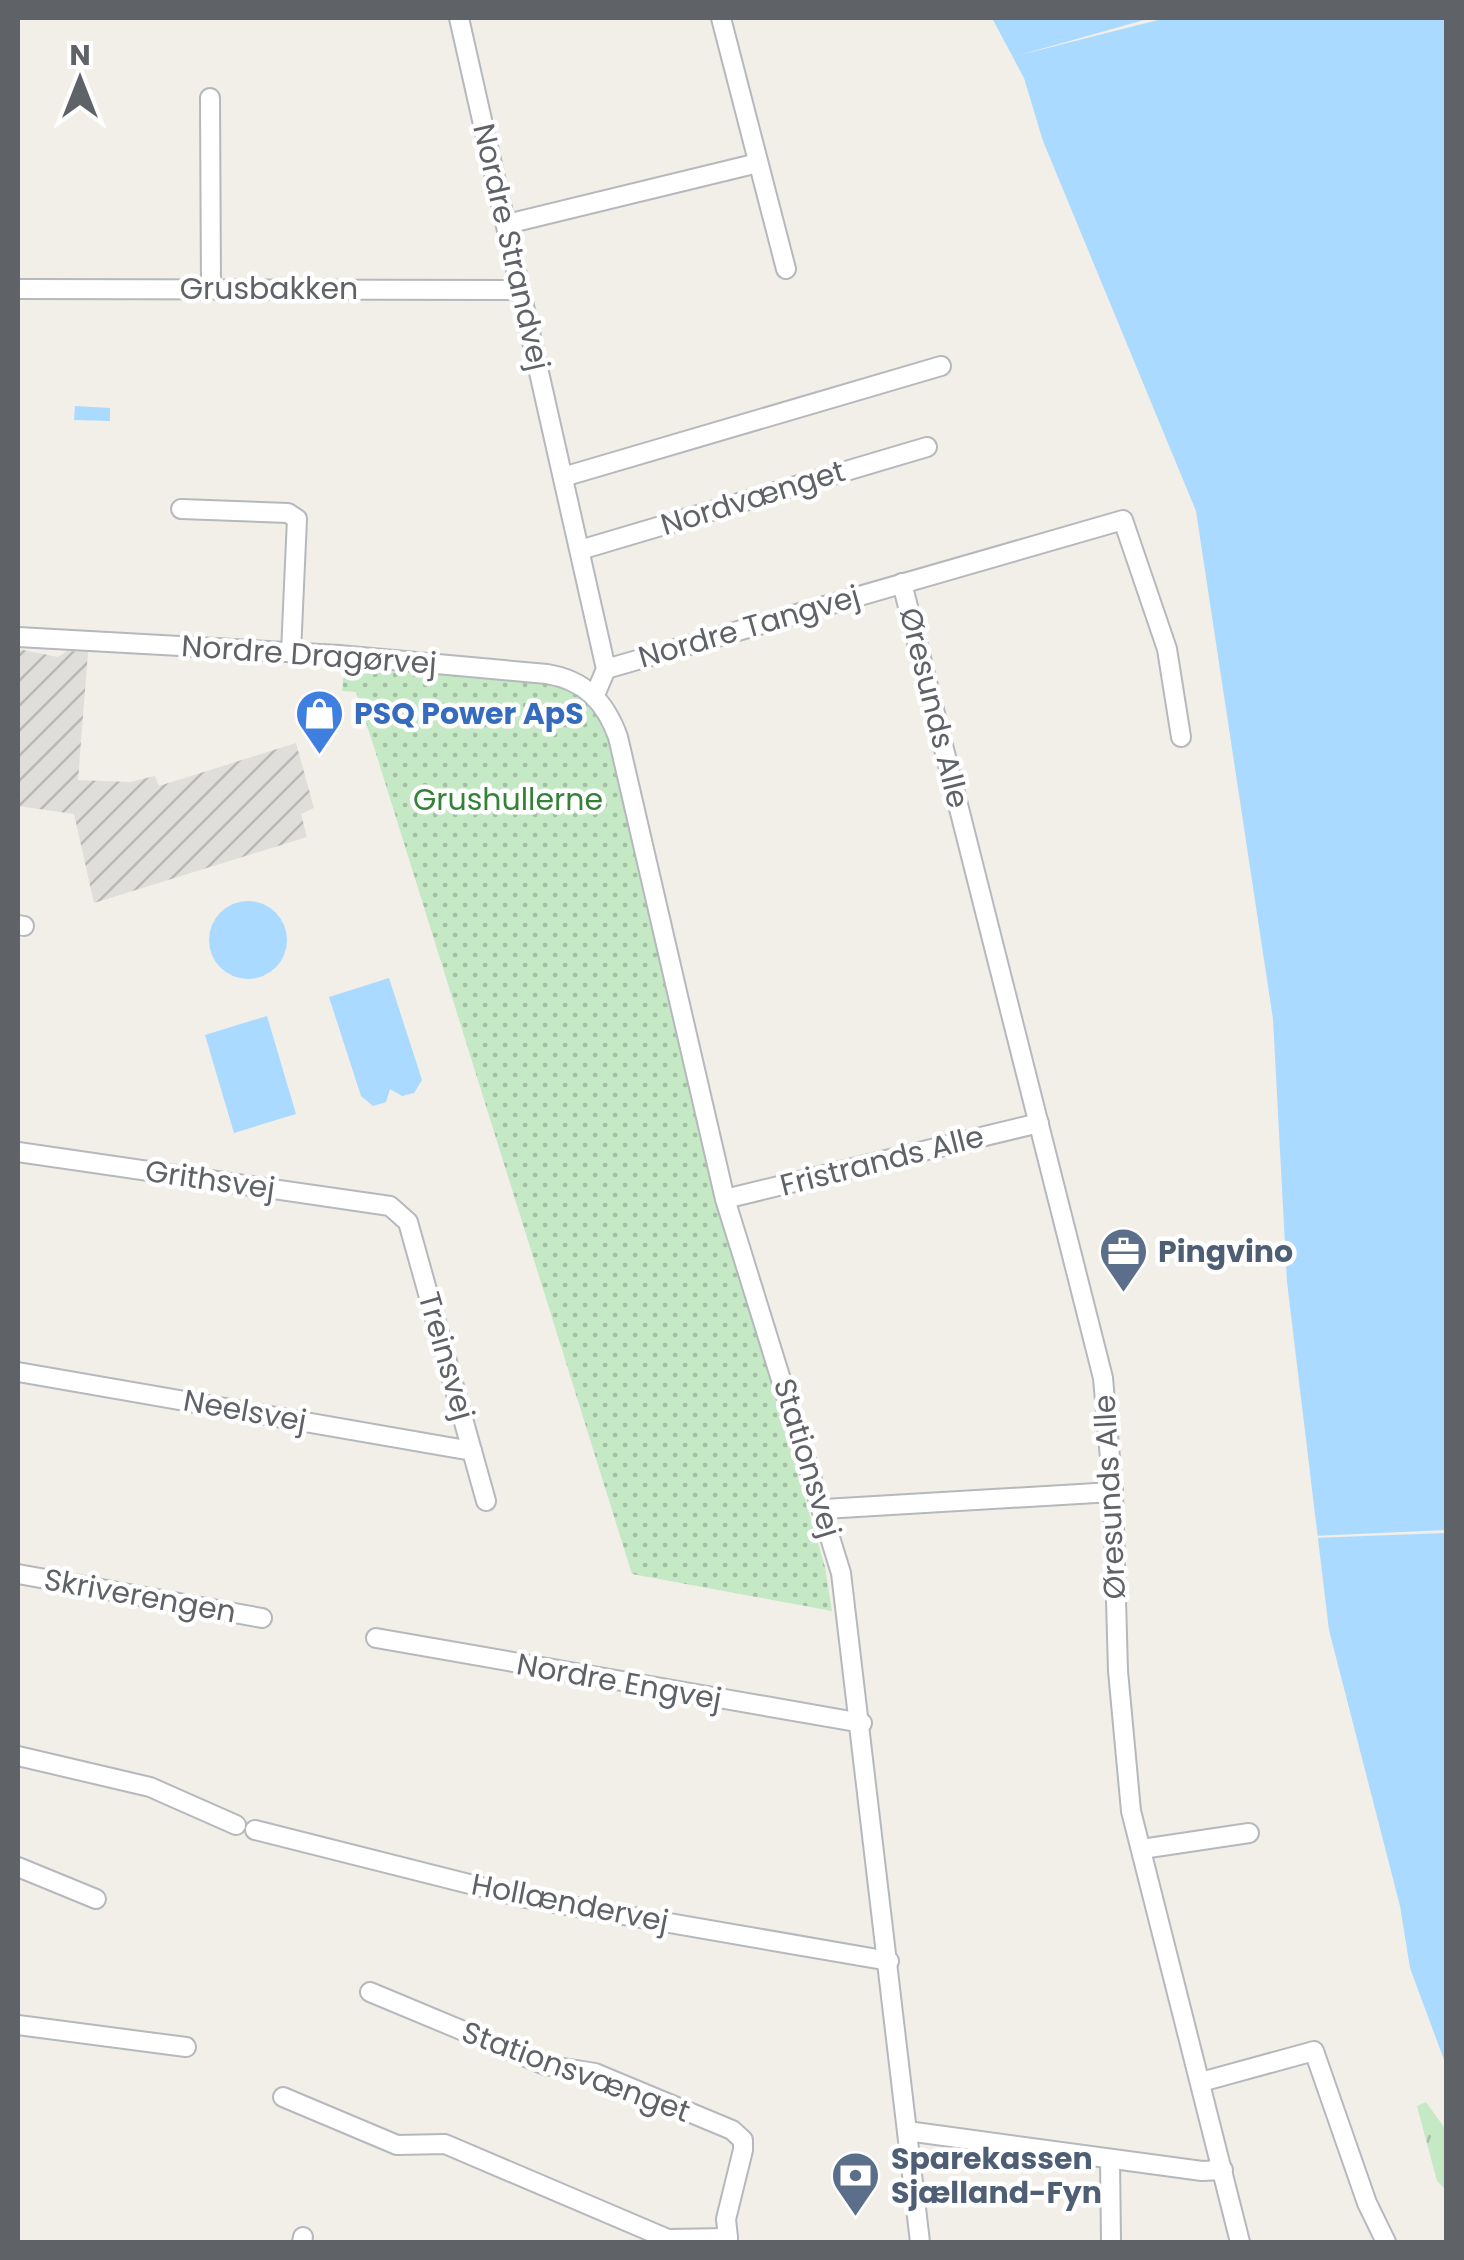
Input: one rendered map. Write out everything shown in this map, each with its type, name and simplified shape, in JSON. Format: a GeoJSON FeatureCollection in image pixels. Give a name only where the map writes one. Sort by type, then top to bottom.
{"type":"FeatureCollection","features":[{"type":"Feature","properties":{"kind":"street","name":"Nordre Strandvej"},"geometry":{"type":"LineString","coordinates":[[459,18],[606,668]]}},
{"type":"Feature","properties":{"kind":"street"},"geometry":{"type":"LineString","coordinates":[[721,18],[786,269]]}},
{"type":"Feature","properties":{"kind":"street"},"geometry":{"type":"LineString","coordinates":[[210,98],[210,289]]}},
{"type":"Feature","properties":{"kind":"street"},"geometry":{"type":"LineString","coordinates":[[506,224],[758,163]]}},
{"type":"Feature","properties":{"kind":"street","name":"Grusbakken"},"geometry":{"type":"LineString","coordinates":[[18,288],[520,290]]}},
{"type":"Feature","properties":{"kind":"street"},"geometry":{"type":"LineString","coordinates":[[563,476],[941,366]]}},
{"type":"Feature","properties":{"kind":"street","name":"Nordvænget"},"geometry":{"type":"LineString","coordinates":[[580,550],[927,447]]}},
{"type":"Feature","properties":{"kind":"street"},"geometry":{"type":"LineString","coordinates":[[181,508],[288,513],[297,519],[291,652]]}},
{"type":"Feature","properties":{"kind":"street","name":"Nordre Tangvej"},"geometry":{"type":"LineString","coordinates":[[606,668],[1123,520],[1167,649],[1181,737]]}},
{"type":"Feature","properties":{"kind":"street","name":"Øresunds Alle"},"geometry":{"type":"LineString","coordinates":[[902,582],[1103,1378],[1113,1492],[1125,1765],[1142,1849],[1240,2242]]}},
{"type":"Feature","properties":{"kind":"street","name":"Nordre Dragørvej"},"geometry":{"type":"LineString","coordinates":[[18,637],[291,652],[547,674],[570,680],[596,696]]}},
{"type":"Feature","properties":{"kind":"street"},"geometry":{"type":"LineString","coordinates":[[596,696],[606,668]]}},
{"type":"Feature","properties":{"kind":"street","name":"Stationsvej"},"geometry":{"type":"LineString","coordinates":[[596,696],[618,736],[725,1199],[841,1573],[862,1723],[920,2242]]}},
{"type":"Feature","properties":{"kind":"street","name":"Fristrands Alle"},"geometry":{"type":"LineString","coordinates":[[725,1199],[1039,1123]]}},
{"type":"Feature","properties":{"kind":"street","name":"Grithsvej"},"geometry":{"type":"LineString","coordinates":[[18,1152],[390,1206],[401,1212]]}},
{"type":"Feature","properties":{"kind":"street","name":"Treinsvej"},"geometry":{"type":"LineString","coordinates":[[401,1212],[408,1222],[486,1501]]}},
{"type":"Feature","properties":{"kind":"street","name":"Neelsvej"},"geometry":{"type":"LineString","coordinates":[[18,1372],[472,1451]]}},
{"type":"Feature","properties":{"kind":"street"},"geometry":{"type":"LineString","coordinates":[[824,1509],[1113,1492]]}},
{"type":"Feature","properties":{"kind":"street","name":"Skriverengen"},"geometry":{"type":"LineString","coordinates":[[18,1574],[262,1618]]}},
{"type":"Feature","properties":{"kind":"street","name":"Nordre Engvej"},"geometry":{"type":"LineString","coordinates":[[376,1638],[862,1723]]}},
{"type":"Feature","properties":{"kind":"street","name":"Hollændervej"},"geometry":{"type":"LineString","coordinates":[[18,1756],[150,1788],[245,1827],[525,1898],[889,1962]]}},
{"type":"Feature","properties":{"kind":"street"},"geometry":{"type":"LineString","coordinates":[[1142,1849],[1249,1832]]}},
{"type":"Feature","properties":{"kind":"street"},"geometry":{"type":"LineString","coordinates":[[18,1867],[96,1900]]}},
{"type":"Feature","properties":{"kind":"street","name":"Stationsvænget"},"geometry":{"type":"LineString","coordinates":[[370,1992],[546,2066],[594,2072],[732,2130],[743,2140],[743,2150],[726,2219],[731,2240]]}},
{"type":"Feature","properties":{"kind":"street"},"geometry":{"type":"LineString","coordinates":[[18,2025],[186,2048]]}},
{"type":"Feature","properties":{"kind":"street"},"geometry":{"type":"LineString","coordinates":[[1200,2082],[1314,2051],[1367,2203],[1386,2242]]}},
{"type":"Feature","properties":{"kind":"street"},"geometry":{"type":"LineString","coordinates":[[283,2097],[397,2145],[445,2144],[668,2239],[731,2240]]}},
{"type":"Feature","properties":{"kind":"street"},"geometry":{"type":"LineString","coordinates":[[907,2130],[1110,2160],[1223,2170]]}},
{"type":"Feature","properties":{"kind":"street"},"geometry":{"type":"LineString","coordinates":[[1110,2160],[1111,2242]]}},
{"type":"Feature","properties":{"kind":"shaded area"},"geometry":{"type":"Polygon","coordinates":[[[18,649],[58,657],[67,651],[88,652],[78,780],[130,782],[155,776],[159,786],[296,743],[314,808],[301,814],[307,837],[94,903],[74,814],[18,806],[18,649]]]}},
{"type":"Feature","properties":{"kind":"green space","name":"Grushullerne"},"geometry":{"type":"Polygon","coordinates":[[[352,665],[556,684],[582,696],[605,727],[712,1179],[825,1567],[832,1611],[632,1574],[356,692],[342,691],[344,672],[352,665]]]}},
{"type":"Feature","properties":{"kind":"green space"},"geometry":{"type":"Polygon","coordinates":[[[1426,2102],[1446,2130],[1446,2190],[1437,2181],[1417,2106],[1426,2102]]]}},
{"type":"Feature","properties":{"kind":"water"},"geometry":{"type":"Polygon","coordinates":[[[992,18],[1446,18],[1446,2065],[1410,1968],[1400,1906],[1329,1630],[1287,1282],[1273,1019],[1196,511],[1043,141],[1024,78],[992,18]]]}},
{"type":"Feature","properties":{"kind":"water"},"geometry":{"type":"Polygon","coordinates":[[[75,406],[110,408],[110,421],[74,420],[75,406]]]}},
{"type":"Feature","properties":{"kind":"water"},"geometry":{"type":"Polygon","coordinates":[[[248,901],[263,904],[275,913],[284,925],[284,955],[275,967],[263,976],[248,979],[233,976],[221,967],[212,955],[209,940],[212,925],[221,913],[233,904],[248,901]]]}},
{"type":"Feature","properties":{"kind":"water"},"geometry":{"type":"Polygon","coordinates":[[[389,978],[422,1080],[414,1093],[402,1096],[390,1089],[386,1102],[373,1106],[361,1096],[329,997],[389,978]]]}},
{"type":"Feature","properties":{"kind":"water"},"geometry":{"type":"Polygon","coordinates":[[[267,1016],[296,1114],[234,1133],[205,1035],[267,1016]]]}},
{"type":"Feature","properties":{"kind":"pier"},"geometry":{"type":"Polygon","coordinates":[[[1151,18],[1166,18],[1012,57],[1151,18]]]}},
{"type":"Feature","properties":{"kind":"pier"},"geometry":{"type":"Polygon","coordinates":[[[1446,1533],[1312,1538],[1312,1536],[1446,1533]]]}},
{"type":"Feature","properties":{"kind":"place","name":"PSQ Power ApS"},"geometry":{"type":"Point","coordinates":[319,756]}},
{"type":"Feature","properties":{"kind":"place","name":"Pingvino"},"geometry":{"type":"Point","coordinates":[1123,1294]}},
{"type":"Feature","properties":{"kind":"place","name":"Sparekassen Sjælland-Fyn"},"geometry":{"type":"Point","coordinates":[856,2218]}}]}
